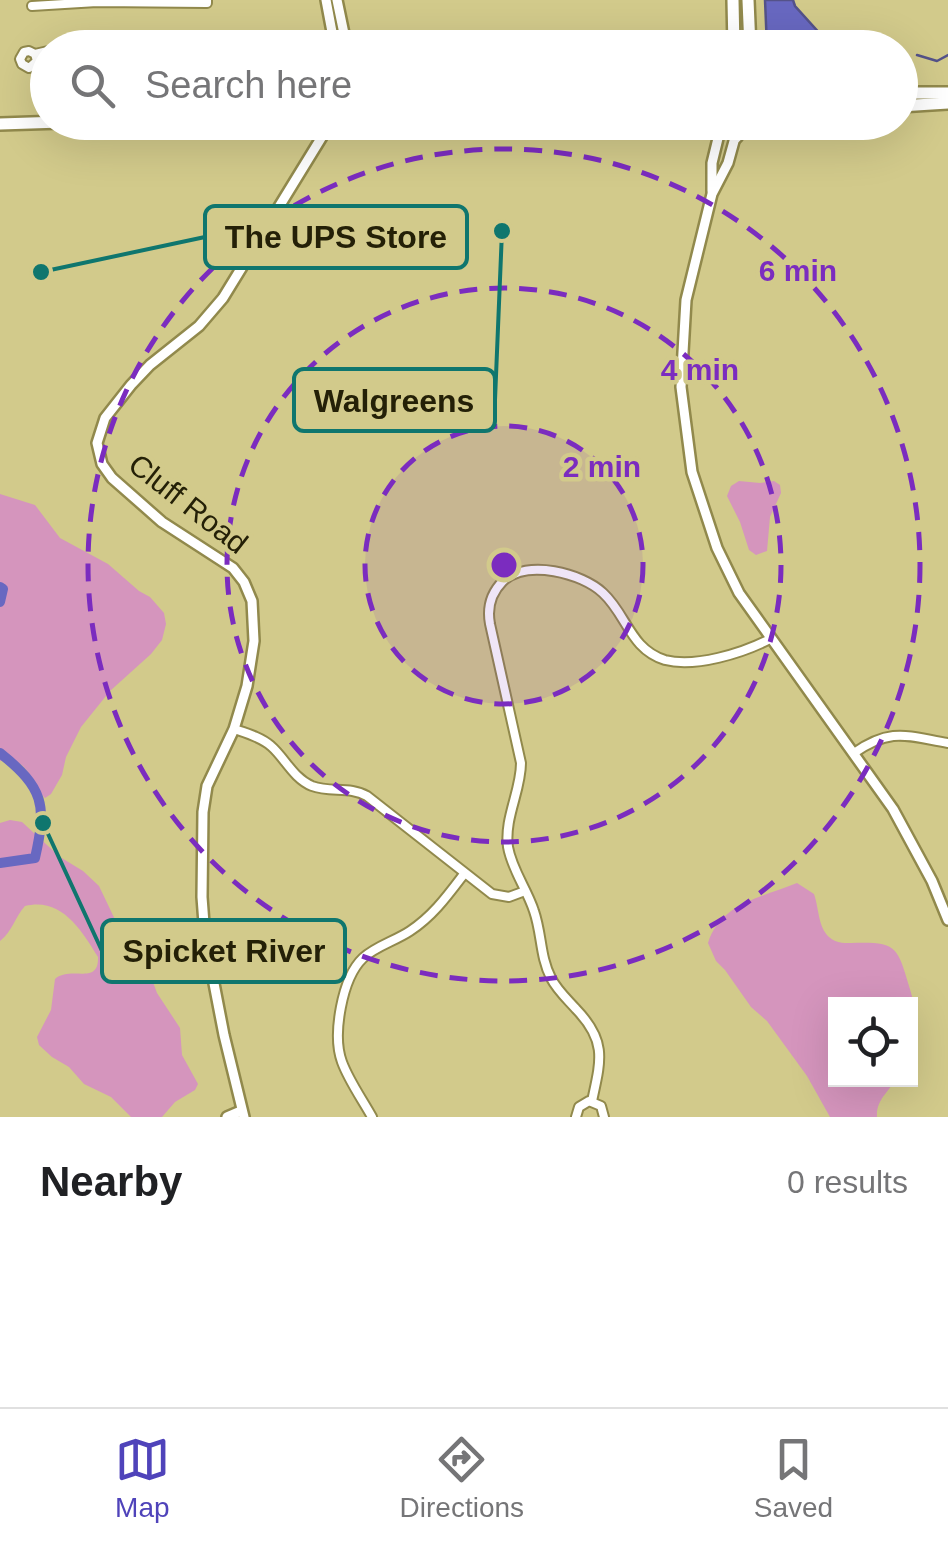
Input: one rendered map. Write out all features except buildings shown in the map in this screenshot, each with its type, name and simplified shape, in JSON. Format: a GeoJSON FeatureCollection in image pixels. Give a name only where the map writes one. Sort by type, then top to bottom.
{"type":"FeatureCollection","features":[{"type":"Feature","properties":{"kind":"main road"},"geometry":{"type":"LineString","coordinates":[[732,0],[734,30]]}},
{"type":"Feature","properties":{"kind":"main road"},"geometry":{"type":"LineString","coordinates":[[748,0],[749,30]]}},
{"type":"Feature","properties":{"kind":"main road"},"geometry":{"type":"LineString","coordinates":[[918,94],[948,93]]}},
{"type":"Feature","properties":{"kind":"main road"},"geometry":{"type":"LineString","coordinates":[[918,105],[948,104]]}},
{"type":"Feature","properties":{"kind":"main road"},"geometry":{"type":"LineString","coordinates":[[0,124],[30,123]]}},
{"type":"Feature","properties":{"kind":"street"},"geometry":{"type":"LineString","coordinates":[[326,0],[331,30]]}},
{"type":"Feature","properties":{"kind":"street"},"geometry":{"type":"LineString","coordinates":[[337,0],[343,30]]}},
{"type":"Feature","properties":{"kind":"street"},"geometry":{"type":"LineString","coordinates":[[32,6],[97,1],[207,1]]}},
{"type":"Feature","properties":{"kind":"street","name":"Cluff Road"},"geometry":{"type":"LineString","coordinates":[[243,1114],[208,960],[202,897],[204,797],[234,729],[247,686],[254,614],[248,590],[239,575],[162,522],[112,478],[100,459],[97,443],[106,418],[131,385],[199,326],[223,298],[320,140]]}},
{"type":"Feature","properties":{"kind":"street"},"geometry":{"type":"LineString","coordinates":[[712,194],[712,163],[718,140]]}},
{"type":"Feature","properties":{"kind":"street"},"geometry":{"type":"LineString","coordinates":[[735,140],[712,194],[686,300],[682,333],[686,442],[699,500],[739,593],[854,753],[913,844],[948,920]]}},
{"type":"Feature","properties":{"kind":"street"},"geometry":{"type":"LineString","coordinates":[[592,1101],[599,1043],[593,1029],[551,977],[535,912],[512,862],[508,838],[520,756],[489,617],[492,598],[513,574],[533,569],[585,581],[608,599],[638,643],[653,655],[670,661],[704,660],[770,639]]}},
{"type":"Feature","properties":{"kind":"street"},"geometry":{"type":"LineString","coordinates":[[234,729],[269,744],[310,785],[363,793],[488,892],[500,897],[526,891]]}},
{"type":"Feature","properties":{"kind":"street"},"geometry":{"type":"LineString","coordinates":[[854,753],[887,735],[948,742]]}},
{"type":"Feature","properties":{"kind":"street"},"geometry":{"type":"LineString","coordinates":[[372,1117],[339,1053],[338,1030],[348,979],[369,953],[430,915],[464,874]]}},
{"type":"Feature","properties":{"kind":"street"},"geometry":{"type":"LineString","coordinates":[[576,1117],[581,1104],[592,1101],[603,1108],[604,1117]]}},
{"type":"Feature","properties":{"kind":"street"},"geometry":{"type":"LineString","coordinates":[[227,1117],[243,1114]]}},
{"type":"Feature","properties":{"kind":"shaded area"},"geometry":{"type":"Polygon","coordinates":[[[765,0],[793,0],[817,30],[766,30],[765,0]]]}},
{"type":"Feature","properties":{"kind":"shaded area"},"geometry":{"type":"Polygon","coordinates":[[[739,481],[774,481],[780,485],[781,493],[770,517],[767,551],[756,555],[749,550],[727,496],[731,486],[739,481]]]}},
{"type":"Feature","properties":{"kind":"shaded area"},"geometry":{"type":"Polygon","coordinates":[[[0,494],[35,505],[60,538],[108,564],[150,597],[164,613],[166,624],[162,640],[151,654],[110,691],[81,727],[62,775],[45,798],[23,766],[10,760],[0,761],[0,494]]]}},
{"type":"Feature","properties":{"kind":"shaded area"},"geometry":{"type":"Polygon","coordinates":[[[22,822],[99,886],[120,930],[144,958],[157,993],[180,1028],[182,1055],[198,1084],[162,1117],[131,1117],[111,1097],[84,1084],[69,1067],[39,1045],[37,1037],[51,1010],[55,979],[94,971],[98,957],[69,918],[38,904],[25,906],[0,941],[0,823],[22,822]]]}},
{"type":"Feature","properties":{"kind":"shaded area"},"geometry":{"type":"Polygon","coordinates":[[[797,883],[814,894],[829,937],[842,943],[886,945],[897,954],[911,997],[828,997],[828,1087],[890,1087],[880,1101],[877,1117],[830,1117],[807,1076],[767,1021],[751,1007],[716,961],[708,943],[714,930],[732,910],[797,883]]]}},
{"type":"Feature","properties":{"kind":"waterway"},"geometry":{"type":"LineString","coordinates":[[918,55],[937,61],[948,55]]}},
{"type":"Feature","properties":{"kind":"waterway"},"geometry":{"type":"LineString","coordinates":[[0,587],[0,602]]}},
{"type":"Feature","properties":{"kind":"waterway"},"geometry":{"type":"LineString","coordinates":[[0,753],[34,788],[41,811],[35,858],[0,863]]}},
{"type":"Feature","properties":{"kind":"place","name":"Walgreens"},"geometry":{"type":"Point","coordinates":[502,231]}},
{"type":"Feature","properties":{"kind":"place","name":"The UPS Store"},"geometry":{"type":"Point","coordinates":[41,272]}},
{"type":"Feature","properties":{"kind":"place","name":"Spicket River"},"geometry":{"type":"Point","coordinates":[43,823]}}]}
